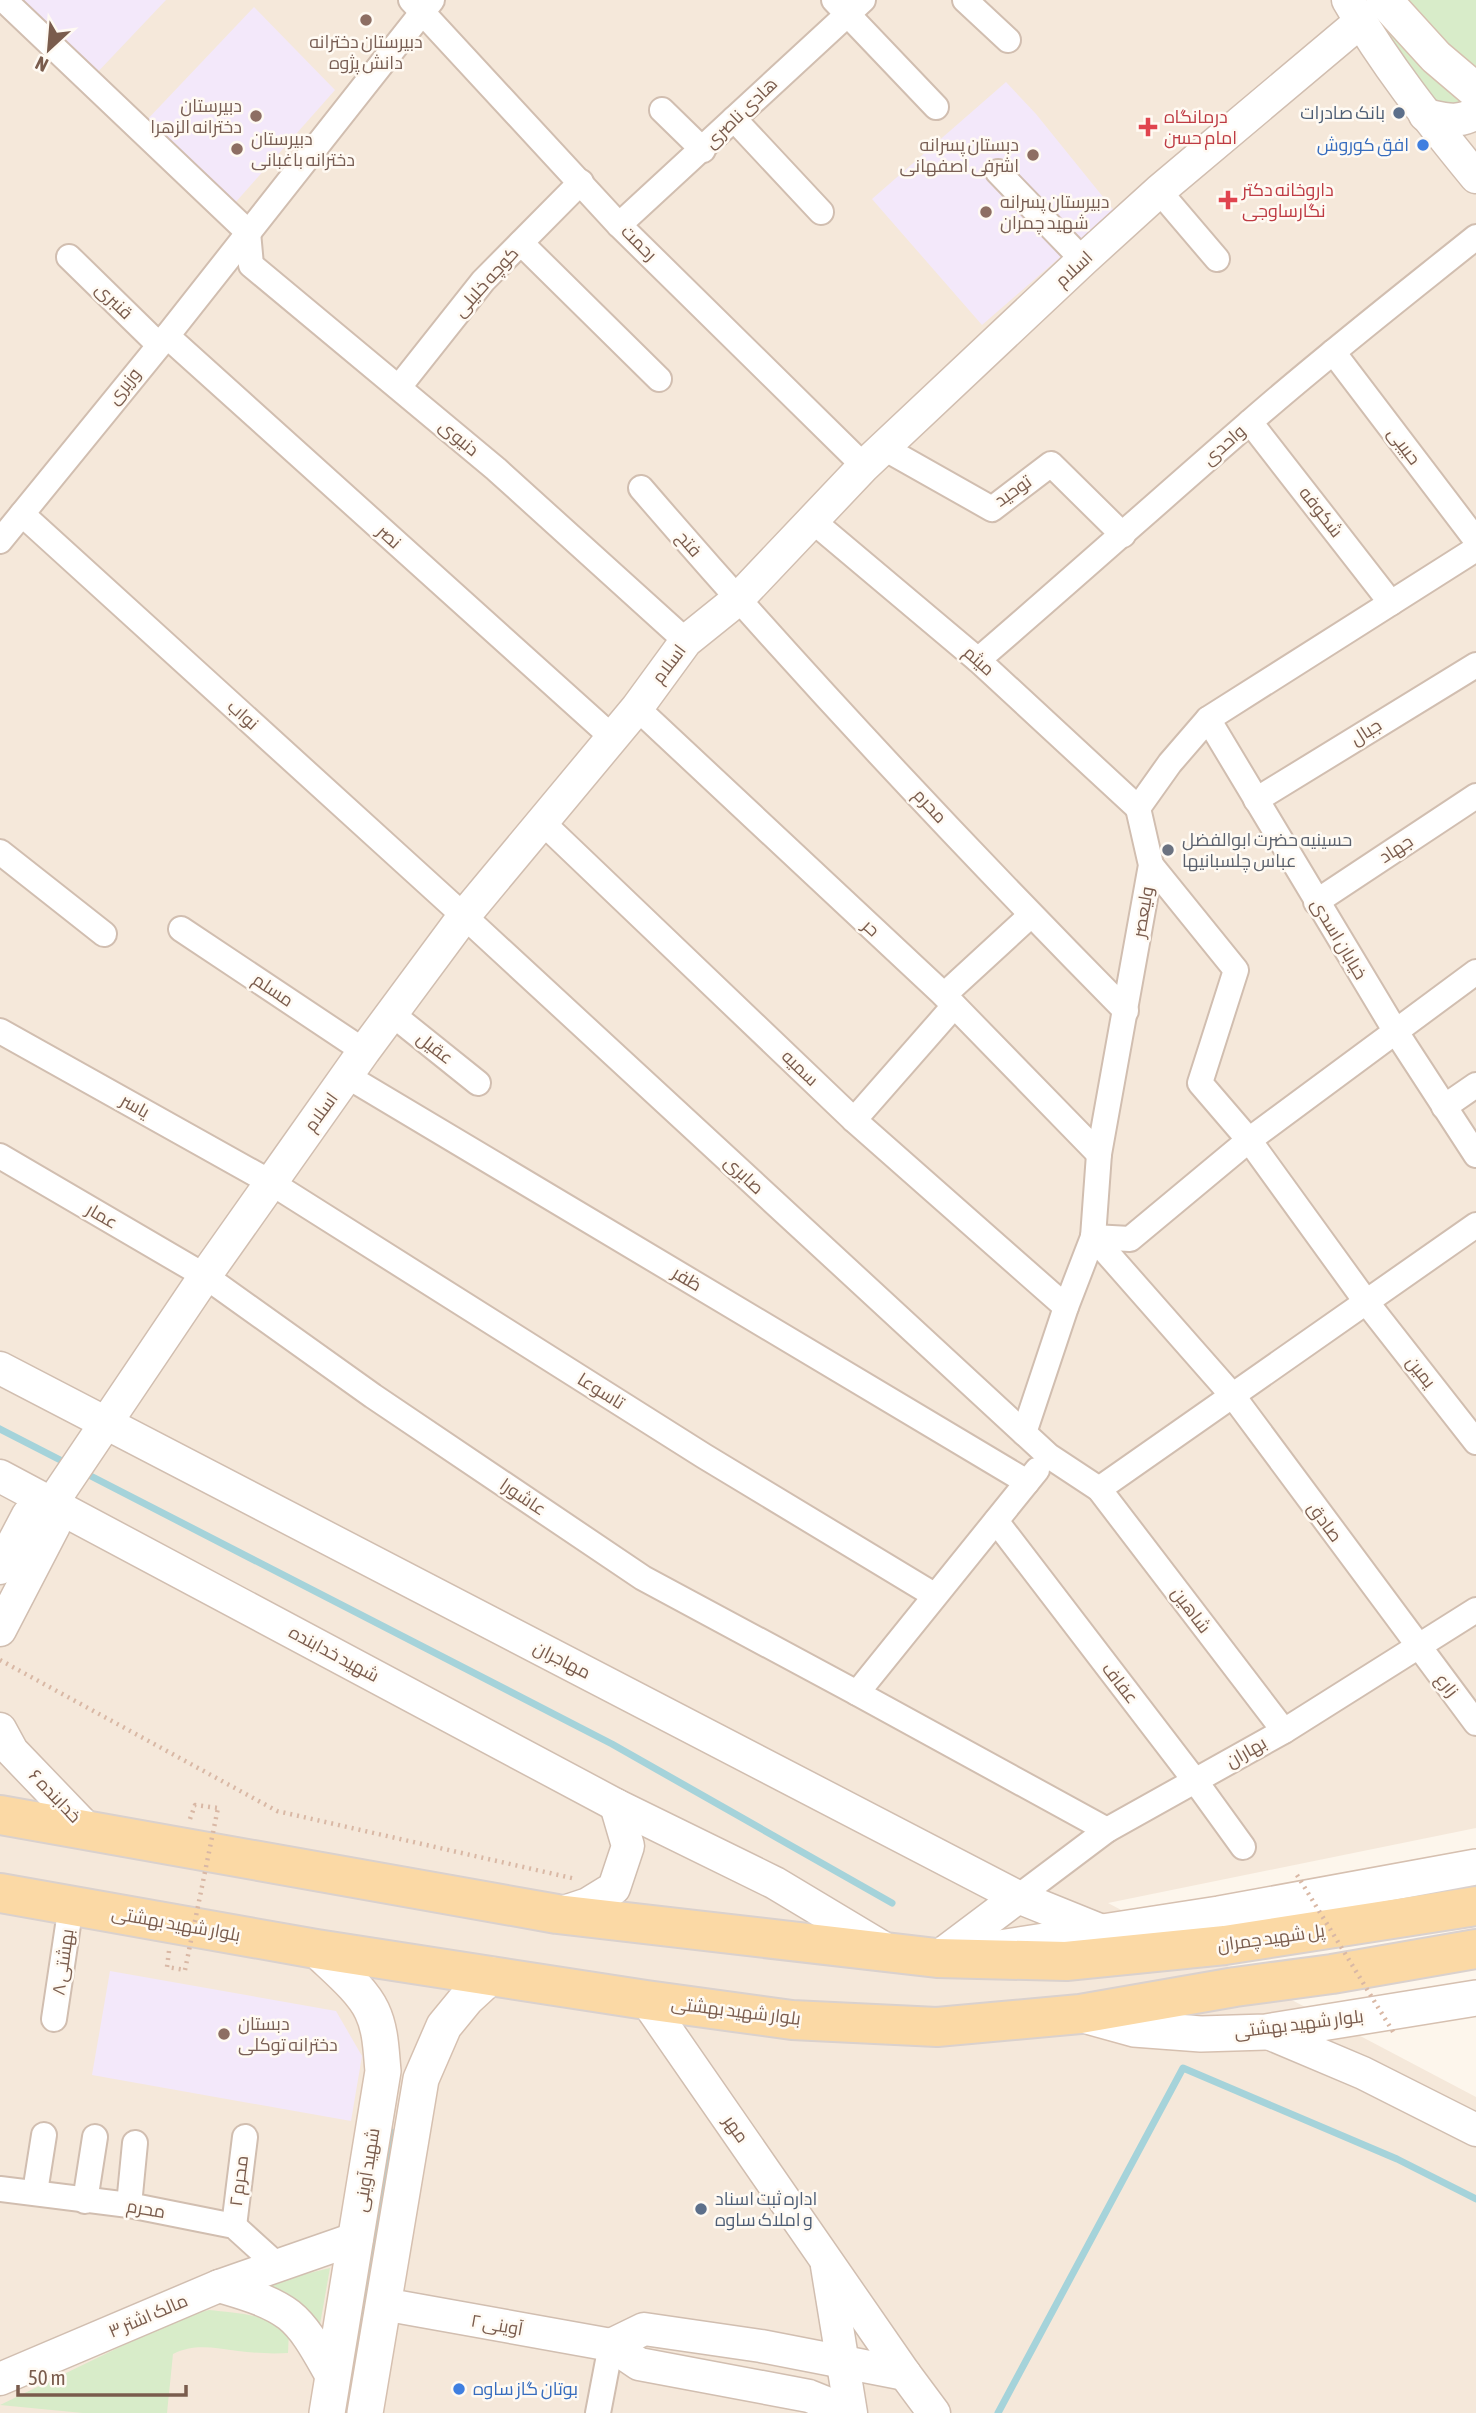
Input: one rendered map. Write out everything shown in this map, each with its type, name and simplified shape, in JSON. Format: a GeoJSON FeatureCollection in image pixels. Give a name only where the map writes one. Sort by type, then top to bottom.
{"type":"FeatureCollection","features":[{"type":"Feature","properties":{"kind":"main road"},"geometry":{"type":"LineString","coordinates":[[1364,7],[1436,57],[1476,91]]}},
{"type":"Feature","properties":{"kind":"main road"},"geometry":{"type":"LineString","coordinates":[[0,1815],[557,1914],[937,1958],[1219,1914],[1476,1867]]}},
{"type":"Feature","properties":{"kind":"main road","name":"بلوار شهید بهشتی"},"geometry":{"type":"LineString","coordinates":[[0,1893],[316,1949],[792,2020],[937,2027],[1080,2014],[1134,2029],[1201,2034],[1266,2032],[1476,1998]]}},
{"type":"Feature","properties":{"kind":"main road","name":"پل شهید چمران"},"geometry":{"type":"LineString","coordinates":[[937,1958],[1066,1961],[1225,1945],[1476,1906]]}},
{"type":"Feature","properties":{"kind":"main road","name":"شهید آوینی"},"geometry":{"type":"LineString","coordinates":[[316,1949],[371,2009],[380,2038],[383,2071],[327,2413]]}},
{"type":"Feature","properties":{"kind":"main road"},"geometry":{"type":"LineString","coordinates":[[1080,2014],[1235,1986],[1332,1974],[1476,1949]]}},
{"type":"Feature","properties":{"kind":"main road","name":"شهید آوینی"},"geometry":{"type":"LineString","coordinates":[[365,2413],[421,2078],[443,2026],[492,1975]]}},
{"type":"Feature","properties":{"kind":"main road"},"geometry":{"type":"LineString","coordinates":[[383,2071],[421,2078]]}},
{"type":"Feature","properties":{"kind":"street"},"geometry":{"type":"LineString","coordinates":[[4,0],[248,232]]}},
{"type":"Feature","properties":{"kind":"street"},"geometry":{"type":"LineString","coordinates":[[965,0],[1008,40]]}},
{"type":"Feature","properties":{"kind":"street","name":"وزیری"},"geometry":{"type":"LineString","coordinates":[[0,541],[248,232],[422,4]]}},
{"type":"Feature","properties":{"kind":"street","name":"رحمت"},"geometry":{"type":"LineString","coordinates":[[422,4],[620,225],[874,457]]}},
{"type":"Feature","properties":{"kind":"street"},"geometry":{"type":"LineString","coordinates":[[848,4],[936,107]]}},
{"type":"Feature","properties":{"kind":"street","name":"هادی ناصری"},"geometry":{"type":"LineString","coordinates":[[620,225],[703,150],[848,4]]}},
{"type":"Feature","properties":{"kind":"street"},"geometry":{"type":"LineString","coordinates":[[1364,7],[1425,115],[1476,177]]}},
{"type":"Feature","properties":{"kind":"street","name":"اسلام"},"geometry":{"type":"LineString","coordinates":[[52,1503],[205,1276],[355,1064],[464,916],[637,708],[686,640],[737,600],[874,457],[1083,261],[1364,7]]}},
{"type":"Feature","properties":{"kind":"street"},"geometry":{"type":"LineString","coordinates":[[662,110],[703,150]]}},
{"type":"Feature","properties":{"kind":"street"},"geometry":{"type":"LineString","coordinates":[[1425,115],[1452,121],[1467,119],[1476,113]]}},
{"type":"Feature","properties":{"kind":"street"},"geometry":{"type":"LineString","coordinates":[[734,119],[821,212]]}},
{"type":"Feature","properties":{"kind":"street"},"geometry":{"type":"LineString","coordinates":[[998,172],[1083,261]]}},
{"type":"Feature","properties":{"kind":"street","name":"کوچه خلیلی"},"geometry":{"type":"LineString","coordinates":[[399,387],[483,281],[581,182]]}},
{"type":"Feature","properties":{"kind":"street"},"geometry":{"type":"LineString","coordinates":[[1159,191],[1217,259]]}},
{"type":"Feature","properties":{"kind":"street","name":"دنیوی"},"geometry":{"type":"LineString","coordinates":[[248,232],[251,265],[496,469],[686,640]]}},
{"type":"Feature","properties":{"kind":"street","name":"واحدی"},"geometry":{"type":"LineString","coordinates":[[978,660],[1123,536],[1250,422],[1476,237]]}},
{"type":"Feature","properties":{"kind":"street"},"geometry":{"type":"LineString","coordinates":[[521,243],[659,379]]}},
{"type":"Feature","properties":{"kind":"street","name":"قنبری"},"geometry":{"type":"LineString","coordinates":[[69,257],[163,340]]}},
{"type":"Feature","properties":{"kind":"street","name":"نصر"},"geometry":{"type":"LineString","coordinates":[[163,340],[612,737]]}},
{"type":"Feature","properties":{"kind":"street","name":"حبیبی"},"geometry":{"type":"LineString","coordinates":[[1333,352],[1476,540]]}},
{"type":"Feature","properties":{"kind":"street","name":"شکوفه"},"geometry":{"type":"LineString","coordinates":[[1250,422],[1391,603]]}},
{"type":"Feature","properties":{"kind":"street","name":"توحید"},"geometry":{"type":"LineString","coordinates":[[874,457],[992,509],[1051,464],[1123,536]]}},
{"type":"Feature","properties":{"kind":"street","name":"فتح"},"geometry":{"type":"LineString","coordinates":[[641,488],[737,600]]}},
{"type":"Feature","properties":{"kind":"street","name":"نواب"},"geometry":{"type":"LineString","coordinates":[[22,514],[464,916]]}},
{"type":"Feature","properties":{"kind":"street","name":"میثم"},"geometry":{"type":"LineString","coordinates":[[814,522],[978,660],[1138,808]]}},
{"type":"Feature","properties":{"kind":"street"},"geometry":{"type":"LineString","coordinates":[[1138,808],[1170,763],[1208,719],[1476,549]]}},
{"type":"Feature","properties":{"kind":"street","name":"محرم"},"geometry":{"type":"LineString","coordinates":[[737,600],[1031,915],[1126,1011]]}},
{"type":"Feature","properties":{"kind":"street","name":"جبال"},"geometry":{"type":"LineString","coordinates":[[1256,800],[1476,665]]}},
{"type":"Feature","properties":{"kind":"street","name":"حر"},"geometry":{"type":"LineString","coordinates":[[637,708],[949,1001],[1099,1154]]}},
{"type":"Feature","properties":{"kind":"street","name":"خیابان اسدی"},"geometry":{"type":"LineString","coordinates":[[1208,719],[1316,902],[1476,1155]]}},
{"type":"Feature","properties":{"kind":"street","name":"جهاد"},"geometry":{"type":"LineString","coordinates":[[1316,902],[1476,796]]}},
{"type":"Feature","properties":{"kind":"street","name":"ولیعصر"},"geometry":{"type":"LineString","coordinates":[[1024,1433],[1066,1307],[1093,1237],[1099,1154],[1151,866],[1138,808]]}},
{"type":"Feature","properties":{"kind":"street","name":"سمیه"},"geometry":{"type":"LineString","coordinates":[[541,821],[854,1120],[1066,1307]]}},
{"type":"Feature","properties":{"kind":"street"},"geometry":{"type":"LineString","coordinates":[[0,852],[104,933]]}},
{"type":"Feature","properties":{"kind":"street","name":"یمین"},"geometry":{"type":"LineString","coordinates":[[1151,866],[1236,970],[1200,1083],[1249,1140],[1367,1303],[1476,1442]]}},
{"type":"Feature","properties":{"kind":"street"},"geometry":{"type":"LineString","coordinates":[[854,1120],[949,1001],[1031,915]]}},
{"type":"Feature","properties":{"kind":"street","name":"صابری"},"geometry":{"type":"LineString","coordinates":[[464,916],[1049,1455]]}},
{"type":"Feature","properties":{"kind":"street","name":"مسلم"},"geometry":{"type":"LineString","coordinates":[[181,929],[355,1064]]}},
{"type":"Feature","properties":{"kind":"street"},"geometry":{"type":"LineString","coordinates":[[1093,1237],[1130,1239],[1249,1140],[1476,972]]}},
{"type":"Feature","properties":{"kind":"street","name":"عقیل"},"geometry":{"type":"LineString","coordinates":[[392,1014],[478,1083]]}},
{"type":"Feature","properties":{"kind":"street","name":"یاسر"},"geometry":{"type":"LineString","coordinates":[[0,1031],[270,1182]]}},
{"type":"Feature","properties":{"kind":"street","name":"ظفر"},"geometry":{"type":"LineString","coordinates":[[355,1064],[1027,1482]]}},
{"type":"Feature","properties":{"kind":"street"},"geometry":{"type":"LineString","coordinates":[[1444,1107],[1476,1086]]}},
{"type":"Feature","properties":{"kind":"street","name":"عمار"},"geometry":{"type":"LineString","coordinates":[[0,1156],[205,1276]]}},
{"type":"Feature","properties":{"kind":"street","name":"تاسوعا"},"geometry":{"type":"LineString","coordinates":[[270,1182],[704,1456],[934,1595]]}},
{"type":"Feature","properties":{"kind":"street"},"geometry":{"type":"LineString","coordinates":[[1098,1489],[1476,1225]]}},
{"type":"Feature","properties":{"kind":"street","name":"صادق"},"geometry":{"type":"LineString","coordinates":[[1093,1237],[1233,1396],[1418,1647]]}},
{"type":"Feature","properties":{"kind":"street","name":"عاشورا"},"geometry":{"type":"LineString","coordinates":[[205,1276],[373,1396],[643,1578],[1107,1830]]}},
{"type":"Feature","properties":{"kind":"street","name":"مهاجران"},"geometry":{"type":"LineString","coordinates":[[0,1368],[1018,1897],[1102,1931]]}},
{"type":"Feature","properties":{"kind":"street"},"geometry":{"type":"LineString","coordinates":[[857,1693],[1049,1455]]}},
{"type":"Feature","properties":{"kind":"street","name":"شاهین"},"geometry":{"type":"LineString","coordinates":[[1049,1455],[1098,1489],[1284,1731]]}},
{"type":"Feature","properties":{"kind":"street","name":"شهید خدابنده"},"geometry":{"type":"LineString","coordinates":[[0,1476],[616,1805],[775,1883],[892,1954]]}},
{"type":"Feature","properties":{"kind":"street"},"geometry":{"type":"LineString","coordinates":[[0,1568],[28,1515],[52,1503],[54,1527],[0,1630]]}},
{"type":"Feature","properties":{"kind":"street","name":"عفاف"},"geometry":{"type":"LineString","coordinates":[[996,1521],[1243,1847]]}},
{"type":"Feature","properties":{"kind":"street","name":"بهاران"},"geometry":{"type":"LineString","coordinates":[[1018,1897],[1107,1830],[1284,1731],[1476,1610]]}},
{"type":"Feature","properties":{"kind":"street","name":"زارع"},"geometry":{"type":"LineString","coordinates":[[1418,1647],[1476,1723]]}},
{"type":"Feature","properties":{"kind":"street","name":"خدابنده ۶"},"geometry":{"type":"LineString","coordinates":[[0,1729],[12,1751],[87,1829]]}},
{"type":"Feature","properties":{"kind":"street"},"geometry":{"type":"LineString","coordinates":[[557,1914],[588,1904],[614,1888],[628,1846],[616,1805]]}},
{"type":"Feature","properties":{"kind":"street"},"geometry":{"type":"LineString","coordinates":[[937,1958],[1018,1897]]}},
{"type":"Feature","properties":{"kind":"street","name":"بهشتی ۸"},"geometry":{"type":"LineString","coordinates":[[54,2019],[71,1905]]}},
{"type":"Feature","properties":{"kind":"street","name":"مهر"},"geometry":{"type":"LineString","coordinates":[[646,2000],[934,2413]]}},
{"type":"Feature","properties":{"kind":"street"},"geometry":{"type":"LineString","coordinates":[[1266,2032],[1363,2073],[1476,2130]]}},
{"type":"Feature","properties":{"kind":"street"},"geometry":{"type":"LineString","coordinates":[[35,2192],[44,2135]]}},
{"type":"Feature","properties":{"kind":"street"},"geometry":{"type":"LineString","coordinates":[[85,2201],[95,2137]]}},
{"type":"Feature","properties":{"kind":"street","name":"محرم ۲"},"geometry":{"type":"LineString","coordinates":[[234,2226],[245,2137]]}},
{"type":"Feature","properties":{"kind":"street"},"geometry":{"type":"LineString","coordinates":[[129,2205],[135,2143]]}},
{"type":"Feature","properties":{"kind":"street","name":"محرم"},"geometry":{"type":"LineString","coordinates":[[0,2189],[129,2205],[234,2226]]}},
{"type":"Feature","properties":{"kind":"street"},"geometry":{"type":"LineString","coordinates":[[234,2226],[277,2266]]}},
{"type":"Feature","properties":{"kind":"street","name":"مالک اشتر ۳"},"geometry":{"type":"LineString","coordinates":[[0,2379],[219,2286],[356,2238]]}},
{"type":"Feature","properties":{"kind":"street","name":"مهر"},"geometry":{"type":"LineString","coordinates":[[826,2258],[851,2413]]}},
{"type":"Feature","properties":{"kind":"street"},"geometry":{"type":"LineString","coordinates":[[219,2286],[258,2299],[290,2316],[312,2343],[333,2378]]}},
{"type":"Feature","properties":{"kind":"street"},"geometry":{"type":"LineString","coordinates":[[761,2346],[800,2339],[810,2334],[832,2298]]}},
{"type":"Feature","properties":{"kind":"street","name":"۲ آوینی"},"geometry":{"type":"LineString","coordinates":[[383,2304],[611,2345]]}},
{"type":"Feature","properties":{"kind":"street"},"geometry":{"type":"LineString","coordinates":[[611,2345],[644,2329],[761,2346],[905,2374]]}},
{"type":"Feature","properties":{"kind":"street"},"geometry":{"type":"LineString","coordinates":[[598,2413],[611,2345]]}},
{"type":"Feature","properties":{"kind":"street"},"geometry":{"type":"LineString","coordinates":[[611,2345],[639,2364],[809,2396],[824,2402],[837,2413]]}},
{"type":"Feature","properties":{"kind":"path"},"geometry":{"type":"LineString","coordinates":[[0,1660],[277,1811],[614,1888]]}},
{"type":"Feature","properties":{"kind":"path"},"geometry":{"type":"LineString","coordinates":[[167,1967],[185,1970],[218,1808],[195,1805]]}},
{"type":"Feature","properties":{"kind":"path"},"geometry":{"type":"LineString","coordinates":[[1297,1875],[1395,2035]]}},
{"type":"Feature","properties":{"kind":"shaded area"},"geometry":{"type":"Polygon","coordinates":[[[0,0],[1476,0],[1476,1828],[1108,1903],[1476,2097],[1476,2413],[0,2413],[0,0]]]}},
{"type":"Feature","properties":{"kind":"shaded area"},"geometry":{"type":"Polygon","coordinates":[[[11,0],[166,0],[93,77],[11,0]]]}},
{"type":"Feature","properties":{"kind":"shaded area"},"geometry":{"type":"Polygon","coordinates":[[[254,7],[335,90],[234,204],[144,123],[254,7]]]}},
{"type":"Feature","properties":{"kind":"shaded area"},"geometry":{"type":"Polygon","coordinates":[[[1006,82],[1036,114],[1116,213],[1072,247],[982,325],[872,199],[1006,82]]]}},
{"type":"Feature","properties":{"kind":"shaded area","name":"دبستان دخترانه توکلی"},"geometry":{"type":"Polygon","coordinates":[[[110,1971],[336,2011],[362,2056],[351,2121],[92,2075],[110,1971]]]}},
{"type":"Feature","properties":{"kind":"green space"},"geometry":{"type":"Polygon","coordinates":[[[1360,0],[1367,0],[1463,95],[1465,105],[1441,111],[1360,0]]]}},
{"type":"Feature","properties":{"kind":"green space"},"geometry":{"type":"Polygon","coordinates":[[[1403,0],[1476,0],[1476,72],[1403,0]]]}},
{"type":"Feature","properties":{"kind":"green space"},"geometry":{"type":"Polygon","coordinates":[[[330,2268],[319,2330],[264,2284],[330,2268]]]}},
{"type":"Feature","properties":{"kind":"green space"},"geometry":{"type":"Polygon","coordinates":[[[209,2310],[250,2315],[280,2325],[289,2331],[288,2353],[256,2353],[205,2347],[189,2348],[173,2354],[167,2413],[83,2413],[0,2405],[159,2328],[209,2310]]]}},
{"type":"Feature","properties":{"kind":"waterway"},"geometry":{"type":"LineString","coordinates":[[0,1429],[70,1465]]}},
{"type":"Feature","properties":{"kind":"waterway"},"geometry":{"type":"LineString","coordinates":[[83,1472],[612,1744],[892,1903]]}},
{"type":"Feature","properties":{"kind":"waterway"},"geometry":{"type":"LineString","coordinates":[[998,2413],[1183,2068],[1397,2159],[1476,2199]]}},
{"type":"Feature","properties":{"kind":"waterway"},"geometry":{"type":"LineString","coordinates":[[346,2413],[391,2132]]}},
{"type":"Feature","properties":{"kind":"place","name":"دبیرستان دخترانه دانش پژوه"},"geometry":{"type":"Point","coordinates":[366,20]}},
{"type":"Feature","properties":{"kind":"place","name":"بانک صادرات"},"geometry":{"type":"Point","coordinates":[1399,113]}},
{"type":"Feature","properties":{"kind":"place","name":"دبیرستان دخترانه الزهرا"},"geometry":{"type":"Point","coordinates":[256,116]}},
{"type":"Feature","properties":{"kind":"place","name":"درمانگاه امام حسن"},"geometry":{"type":"Point","coordinates":[1148,127]}},
{"type":"Feature","properties":{"kind":"place","name":"افق کوروش"},"geometry":{"type":"Point","coordinates":[1423,145]}},
{"type":"Feature","properties":{"kind":"place","name":"دبیرستان دخترانه باغبانی"},"geometry":{"type":"Point","coordinates":[237,149]}},
{"type":"Feature","properties":{"kind":"place","name":"دبستان پسرانه اشرفی اصفهانی"},"geometry":{"type":"Point","coordinates":[1033,155]}},
{"type":"Feature","properties":{"kind":"place","name":"داروخانه دکتر نگارساوجی"},"geometry":{"type":"Point","coordinates":[1228,200]}},
{"type":"Feature","properties":{"kind":"place","name":"دبیرستان پسرانه شهید چمران"},"geometry":{"type":"Point","coordinates":[986,212]}},
{"type":"Feature","properties":{"kind":"place","name":"حسینیه حضرت ابوالفضل عباس چلسبانیها"},"geometry":{"type":"Point","coordinates":[1168,850]}},
{"type":"Feature","properties":{"kind":"place","name":"دبستان دخترانه توکلی"},"geometry":{"type":"Point","coordinates":[224,2034]}},
{"type":"Feature","properties":{"kind":"place","name":"اداره ثبت اسناد و املاک ساوه"},"geometry":{"type":"Point","coordinates":[701,2209]}},
{"type":"Feature","properties":{"kind":"place","name":"بوتان گاز ساوه"},"geometry":{"type":"Point","coordinates":[459,2389]}}]}
